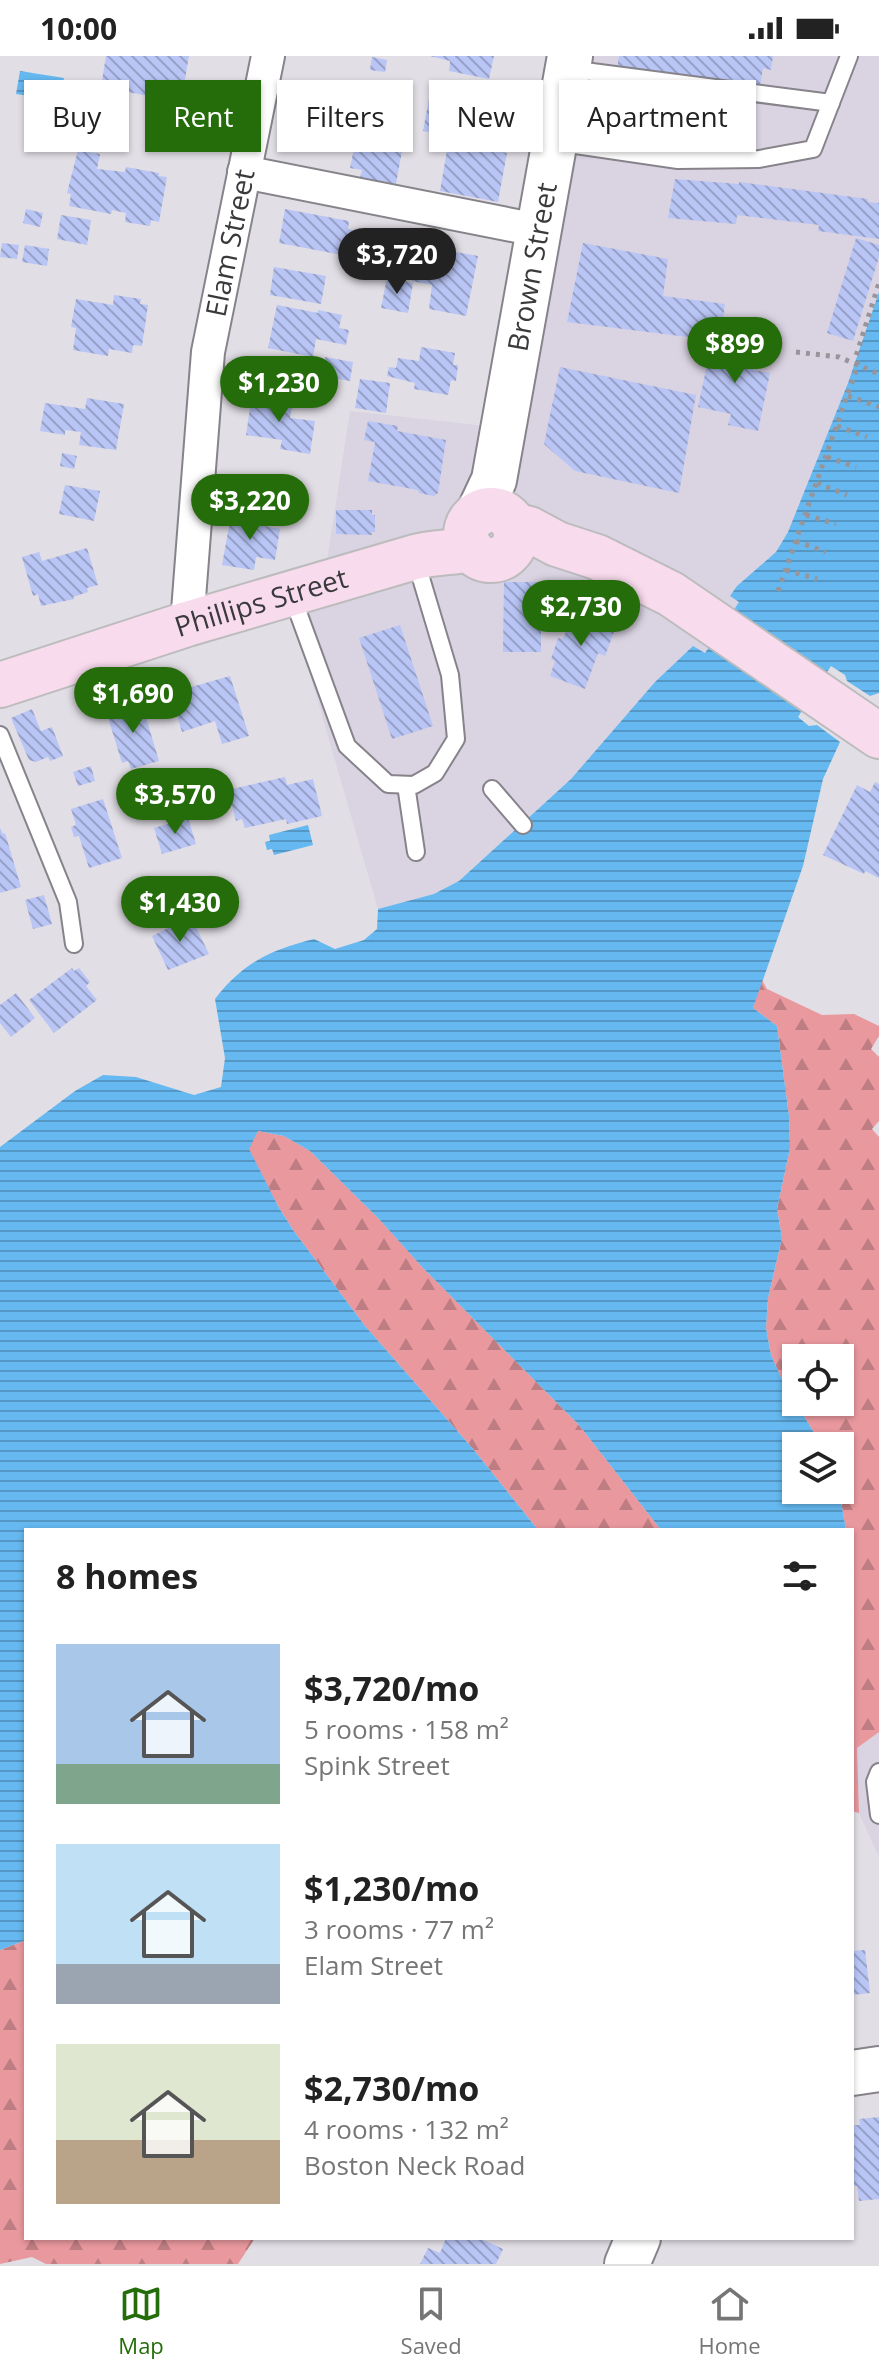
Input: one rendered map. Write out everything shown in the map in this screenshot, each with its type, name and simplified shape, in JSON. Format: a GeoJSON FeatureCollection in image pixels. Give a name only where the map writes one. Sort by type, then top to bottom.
{"type":"FeatureCollection","features":[{"type":"Feature","properties":{"kind":"main road","name":"Brown Street"},"geometry":{"type":"LineString","coordinates":[[476,530],[569,62]]}},
{"type":"Feature","properties":{"kind":"main road"},"geometry":{"type":"LineString","coordinates":[[476,530],[529,529],[557,544],[597,557],[671,594],[879,736]]}},
{"type":"Feature","properties":{"kind":"main road","name":"Phillips Street"},"geometry":{"type":"LineString","coordinates":[[0,685],[187,624],[291,594],[476,530]]}},
{"type":"Feature","properties":{"kind":"main road"},"geometry":{"type":"LineString","coordinates":[[854,2073],[879,2069]]}},
{"type":"Feature","properties":{"kind":"main road"},"geometry":{"type":"LineString","coordinates":[[627,2264],[637,2240]]}},
{"type":"Feature","properties":{"kind":"street","name":"Elam Street"},"geometry":{"type":"LineString","coordinates":[[187,624],[208,352],[268,56]]}},
{"type":"Feature","properties":{"kind":"street"},"geometry":{"type":"LineString","coordinates":[[244,172],[537,230]]}},
{"type":"Feature","properties":{"kind":"lane"},"geometry":{"type":"LineString","coordinates":[[554,142],[678,160],[759,159],[813,149],[849,56]]}},
{"type":"Feature","properties":{"kind":"lane"},"geometry":{"type":"LineString","coordinates":[[569,62],[831,103]]}},
{"type":"Feature","properties":{"kind":"lane"},"geometry":{"type":"LineString","coordinates":[[291,594],[347,746],[388,784],[414,785],[435,773],[456,739],[450,675],[476,530]]}},
{"type":"Feature","properties":{"kind":"lane"},"geometry":{"type":"LineString","coordinates":[[0,735],[68,902],[74,944]]}},
{"type":"Feature","properties":{"kind":"lane"},"geometry":{"type":"LineString","coordinates":[[406,785],[416,852]]}},
{"type":"Feature","properties":{"kind":"lane"},"geometry":{"type":"LineString","coordinates":[[492,789],[523,825]]}},
{"type":"Feature","properties":{"kind":"lane"},"geometry":{"type":"LineString","coordinates":[[879,1772],[875,1782],[879,1815]]}},
{"type":"Feature","properties":{"kind":"path"},"geometry":{"type":"LineString","coordinates":[[778,591],[848,396],[858,365],[856,356],[879,283]]}},
{"type":"Feature","properties":{"kind":"path"},"geometry":{"type":"LineString","coordinates":[[796,352],[839,357],[879,374]]}},
{"type":"Feature","properties":{"kind":"path"},"geometry":{"type":"LineString","coordinates":[[848,396],[879,407]]}},
{"type":"Feature","properties":{"kind":"path"},"geometry":{"type":"LineString","coordinates":[[837,426],[867,437]]}},
{"type":"Feature","properties":{"kind":"path"},"geometry":{"type":"LineString","coordinates":[[827,457],[856,467]]}},
{"type":"Feature","properties":{"kind":"path"},"geometry":{"type":"LineString","coordinates":[[817,483],[847,495]]}},
{"type":"Feature","properties":{"kind":"path"},"geometry":{"type":"LineString","coordinates":[[806,515],[836,524]]}},
{"type":"Feature","properties":{"kind":"path"},"geometry":{"type":"LineString","coordinates":[[796,541],[826,552]]}},
{"type":"Feature","properties":{"kind":"path"},"geometry":{"type":"LineString","coordinates":[[786,570],[817,579]]}},
{"type":"Feature","properties":{"kind":"shaded area"},"geometry":{"type":"Polygon","coordinates":[[[568,56],[879,56],[879,292],[848,383],[788,532],[776,552],[730,596],[739,602],[705,653],[693,646],[655,682],[571,779],[459,881],[434,894],[378,909],[290,605],[327,561],[350,411],[504,428],[559,108],[559,152],[756,152],[756,80],[564,80],[568,56]]]}},
{"type":"Feature","properties":{"kind":"shaded area"},"geometry":{"type":"Polygon","coordinates":[[[879,1732],[879,1857],[859,1813],[857,1748],[879,1732]]]}},
{"type":"Feature","properties":{"kind":"green space"},"geometry":{"type":"Polygon","coordinates":[[[762,980],[767,989],[822,1015],[854,1014],[879,1026],[879,1036],[871,1049],[879,1057],[879,1121],[872,1129],[879,1137],[879,1732],[857,1748],[859,1813],[854,1812],[854,1528],[846,1528],[841,1504],[854,1504],[854,1432],[814,1432],[804,1416],[854,1416],[854,1344],[782,1344],[782,1380],[771,1355],[766,1328],[768,1298],[782,1238],[777,1209],[790,1148],[777,1026],[753,1008],[762,980]]]}},
{"type":"Feature","properties":{"kind":"green space"},"geometry":{"type":"Polygon","coordinates":[[[258,1131],[284,1136],[310,1151],[579,1425],[659,1528],[536,1528],[473,1449],[365,1326],[293,1230],[248,1149],[258,1131]]]}},
{"type":"Feature","properties":{"kind":"green space"},"geometry":{"type":"Polygon","coordinates":[[[24,1941],[24,2240],[254,2240],[238,2264],[46,2264],[32,2257],[0,2264],[0,1950],[24,1941]]]}},
{"type":"Feature","properties":{"kind":"water"},"geometry":{"type":"Polygon","coordinates":[[[20,71],[64,78],[24,80],[24,95],[16,94],[20,71]]]}},
{"type":"Feature","properties":{"kind":"water"},"geometry":{"type":"Polygon","coordinates":[[[879,292],[879,693],[870,696],[831,666],[798,717],[809,726],[817,725],[840,742],[823,779],[803,866],[753,1008],[777,1026],[789,1116],[790,1148],[777,1209],[782,1238],[768,1298],[766,1328],[771,1355],[782,1380],[782,1416],[804,1416],[814,1432],[782,1432],[782,1504],[841,1504],[846,1528],[659,1528],[579,1425],[422,1267],[379,1219],[310,1151],[284,1136],[258,1131],[249,1149],[293,1230],[365,1326],[473,1449],[536,1528],[24,1528],[24,1941],[0,1950],[0,1147],[75,1091],[103,1075],[136,1077],[194,1095],[221,1087],[225,1058],[215,999],[236,976],[271,953],[298,943],[314,939],[335,949],[364,940],[377,929],[378,909],[434,894],[459,881],[571,779],[655,682],[693,646],[705,653],[739,602],[730,596],[776,552],[788,532],[848,383],[879,292]]]}},
{"type":"Feature","properties":{"kind":"water"},"geometry":{"type":"Polygon","coordinates":[[[308,825],[313,845],[274,855],[272,849],[267,850],[265,842],[270,841],[269,835],[308,825]]]}},
{"type":"Feature","properties":{"kind":"building"},"geometry":{"type":"Polygon","coordinates":[[[106,56],[189,56],[185,80],[145,80],[145,95],[129,92],[129,80],[102,80],[106,56]]]}},
{"type":"Feature","properties":{"kind":"building"},"geometry":{"type":"Polygon","coordinates":[[[430,56],[494,56],[489,79],[449,71],[450,61],[430,56]]]}},
{"type":"Feature","properties":{"kind":"building"},"geometry":{"type":"Polygon","coordinates":[[[619,56],[773,56],[771,70],[763,68],[759,92],[756,92],[756,80],[685,80],[617,69],[619,56]]]}},
{"type":"Feature","properties":{"kind":"building"},"geometry":{"type":"Polygon","coordinates":[[[372,57],[387,60],[385,72],[370,70],[372,57]]]}},
{"type":"Feature","properties":{"kind":"building"},"geometry":{"type":"Polygon","coordinates":[[[429,99],[429,132],[423,131],[429,99]]]}},
{"type":"Feature","properties":{"kind":"building"},"geometry":{"type":"Polygon","coordinates":[[[77,152],[100,154],[97,169],[125,172],[126,167],[167,177],[159,222],[151,220],[150,226],[125,222],[126,213],[112,210],[111,214],[69,206],[71,194],[67,193],[77,152]]]}},
{"type":"Feature","properties":{"kind":"building"},"geometry":{"type":"Polygon","coordinates":[[[353,152],[402,152],[396,184],[360,178],[362,170],[350,168],[353,152]]]}},
{"type":"Feature","properties":{"kind":"building"},"geometry":{"type":"Polygon","coordinates":[[[447,152],[507,153],[498,202],[440,191],[447,152]]]}},
{"type":"Feature","properties":{"kind":"building"},"geometry":{"type":"Polygon","coordinates":[[[675,179],[739,182],[868,199],[868,202],[879,203],[879,239],[818,231],[819,225],[737,215],[736,224],[668,218],[675,179]]]}},
{"type":"Feature","properties":{"kind":"building"},"geometry":{"type":"Polygon","coordinates":[[[26,209],[43,213],[40,227],[23,223],[26,209]]]}},
{"type":"Feature","properties":{"kind":"building"},"geometry":{"type":"Polygon","coordinates":[[[285,209],[349,221],[348,229],[353,230],[350,249],[344,248],[342,255],[279,243],[285,209]]]}},
{"type":"Feature","properties":{"kind":"building"},"geometry":{"type":"Polygon","coordinates":[[[61,215],[91,220],[87,245],[57,239],[61,215]]]}},
{"type":"Feature","properties":{"kind":"building"},"geometry":{"type":"Polygon","coordinates":[[[856,238],[879,245],[879,257],[853,341],[827,333],[856,238]]]}},
{"type":"Feature","properties":{"kind":"building"},"geometry":{"type":"Polygon","coordinates":[[[2,243],[19,245],[17,259],[0,257],[2,243]]]}},
{"type":"Feature","properties":{"kind":"building"},"geometry":{"type":"Polygon","coordinates":[[[583,243],[668,259],[663,296],[725,304],[720,341],[567,322],[583,243]]]}},
{"type":"Feature","properties":{"kind":"building"},"geometry":{"type":"Polygon","coordinates":[[[25,245],[49,249],[47,266],[22,262],[25,245]]]}},
{"type":"Feature","properties":{"kind":"building"},"geometry":{"type":"Polygon","coordinates":[[[439,249],[478,256],[466,316],[429,309],[432,285],[412,281],[416,256],[437,260],[439,249]]]}},
{"type":"Feature","properties":{"kind":"building"},"geometry":{"type":"Polygon","coordinates":[[[274,267],[326,276],[321,304],[270,295],[274,267]]]}},
{"type":"Feature","properties":{"kind":"building"},"geometry":{"type":"Polygon","coordinates":[[[387,278],[413,283],[408,313],[381,308],[387,278]]]}},
{"type":"Feature","properties":{"kind":"building"},"geometry":{"type":"Polygon","coordinates":[[[114,295],[141,299],[140,304],[148,305],[142,346],[133,345],[132,353],[109,349],[108,356],[73,350],[76,328],[71,327],[76,299],[113,305],[114,295]]]}},
{"type":"Feature","properties":{"kind":"building"},"geometry":{"type":"Polygon","coordinates":[[[277,305],[342,315],[339,328],[349,330],[346,345],[316,339],[313,357],[268,348],[277,305]]]}},
{"type":"Feature","properties":{"kind":"building"},"geometry":{"type":"Polygon","coordinates":[[[712,341],[757,351],[753,370],[770,373],[758,431],[728,425],[731,414],[698,407],[712,341]]]}},
{"type":"Feature","properties":{"kind":"building"},"geometry":{"type":"Polygon","coordinates":[[[421,347],[455,353],[453,365],[458,365],[456,381],[451,380],[448,395],[414,389],[415,383],[387,376],[389,367],[396,368],[398,358],[419,361],[421,347]]]}},
{"type":"Feature","properties":{"kind":"building"},"geometry":{"type":"Polygon","coordinates":[[[325,357],[353,362],[350,381],[322,376],[325,357]]]}},
{"type":"Feature","properties":{"kind":"building"},"geometry":{"type":"Polygon","coordinates":[[[560,367],[696,395],[679,493],[575,471],[544,444],[560,367]]]}},
{"type":"Feature","properties":{"kind":"building"},"geometry":{"type":"Polygon","coordinates":[[[360,379],[390,383],[386,413],[355,408],[360,379]]]}},
{"type":"Feature","properties":{"kind":"building"},"geometry":{"type":"Polygon","coordinates":[[[252,394],[293,400],[290,418],[315,421],[310,454],[280,449],[282,440],[246,435],[252,394]]]}},
{"type":"Feature","properties":{"kind":"building"},"geometry":{"type":"Polygon","coordinates":[[[87,398],[124,404],[116,450],[79,445],[81,432],[65,430],[65,435],[40,431],[45,403],[85,409],[87,398]]]}},
{"type":"Feature","properties":{"kind":"building"},"geometry":{"type":"Polygon","coordinates":[[[368,421],[398,426],[397,431],[446,440],[438,493],[434,496],[368,481],[375,442],[364,440],[368,421]]]}},
{"type":"Feature","properties":{"kind":"building"},"geometry":{"type":"Polygon","coordinates":[[[62,453],[77,456],[74,469],[60,466],[62,453]]]}},
{"type":"Feature","properties":{"kind":"building"},"geometry":{"type":"Polygon","coordinates":[[[65,485],[100,491],[94,521],[59,514],[65,485]]]}},
{"type":"Feature","properties":{"kind":"building"},"geometry":{"type":"Polygon","coordinates":[[[336,510],[372,510],[375,532],[372,535],[336,534],[336,510]]]}},
{"type":"Feature","properties":{"kind":"building"},"geometry":{"type":"Polygon","coordinates":[[[240,512],[260,516],[259,525],[280,529],[275,560],[256,557],[254,570],[222,565],[230,521],[239,522],[240,512]]]}},
{"type":"Feature","properties":{"kind":"building"},"geometry":{"type":"Polygon","coordinates":[[[87,548],[98,585],[87,588],[88,592],[74,599],[41,606],[38,594],[33,596],[22,557],[39,552],[42,561],[87,548]]]}},
{"type":"Feature","properties":{"kind":"building"},"geometry":{"type":"Polygon","coordinates":[[[504,582],[550,582],[550,618],[541,618],[541,652],[503,652],[504,582]]]}},
{"type":"Feature","properties":{"kind":"building"},"geometry":{"type":"Polygon","coordinates":[[[575,609],[617,624],[605,656],[598,653],[585,689],[550,676],[555,661],[551,659],[558,638],[563,639],[575,609]]]}},
{"type":"Feature","properties":{"kind":"building"},"geometry":{"type":"Polygon","coordinates":[[[400,625],[433,726],[392,739],[359,638],[400,625]]]}},
{"type":"Feature","properties":{"kind":"building"},"geometry":{"type":"Polygon","coordinates":[[[230,676],[249,736],[222,744],[215,721],[182,732],[170,693],[230,676]]]}},
{"type":"Feature","properties":{"kind":"building"},"geometry":{"type":"Polygon","coordinates":[[[141,701],[159,761],[131,769],[128,761],[122,763],[106,711],[141,701]]]}},
{"type":"Feature","properties":{"kind":"building"},"geometry":{"type":"Polygon","coordinates":[[[32,709],[41,731],[52,727],[63,756],[50,761],[48,757],[36,762],[29,760],[11,718],[32,709]]]}},
{"type":"Feature","properties":{"kind":"building"},"geometry":{"type":"Polygon","coordinates":[[[91,766],[95,781],[78,786],[73,772],[91,766]]]}},
{"type":"Feature","properties":{"kind":"building"},"geometry":{"type":"Polygon","coordinates":[[[285,777],[287,785],[313,779],[322,816],[287,824],[286,819],[245,828],[242,819],[236,821],[228,790],[285,777]]]}},
{"type":"Feature","properties":{"kind":"building"},"geometry":{"type":"Polygon","coordinates":[[[875,782],[879,784],[879,878],[823,855],[857,785],[870,792],[875,782]]]}},
{"type":"Feature","properties":{"kind":"building"},"geometry":{"type":"Polygon","coordinates":[[[103,799],[122,858],[89,868],[79,836],[74,837],[71,827],[76,825],[71,809],[103,799]]]}},
{"type":"Feature","properties":{"kind":"building"},"geometry":{"type":"Polygon","coordinates":[[[188,818],[196,844],[162,854],[154,828],[188,818]]]}},
{"type":"Feature","properties":{"kind":"building"},"geometry":{"type":"Polygon","coordinates":[[[0,828],[5,833],[21,887],[0,893],[0,828]]]}},
{"type":"Feature","properties":{"kind":"building"},"geometry":{"type":"Polygon","coordinates":[[[44,895],[52,924],[33,929],[25,900],[44,895]]]}},
{"type":"Feature","properties":{"kind":"building"},"geometry":{"type":"Polygon","coordinates":[[[191,917],[209,954],[168,970],[152,936],[191,917]]]}},
{"type":"Feature","properties":{"kind":"building"},"geometry":{"type":"Polygon","coordinates":[[[72,968],[74,971],[79,968],[90,982],[86,986],[97,1000],[54,1033],[29,1000],[72,968]]]}},
{"type":"Feature","properties":{"kind":"building"},"geometry":{"type":"Polygon","coordinates":[[[16,993],[35,1018],[11,1037],[0,1023],[0,1005],[16,993]]]}},
{"type":"Feature","properties":{"kind":"building"},"geometry":{"type":"Polygon","coordinates":[[[865,1950],[870,1993],[854,1995],[854,1951],[865,1950]]]}},
{"type":"Feature","properties":{"kind":"building"},"geometry":{"type":"Polygon","coordinates":[[[879,2117],[879,2199],[859,2201],[857,2186],[854,2186],[854,2125],[860,2125],[859,2119],[879,2117]]]}},
{"type":"Feature","properties":{"kind":"building"},"geometry":{"type":"Polygon","coordinates":[[[445,2240],[483,2240],[503,2249],[496,2264],[420,2264],[428,2248],[440,2253],[445,2240]]]}}]}
